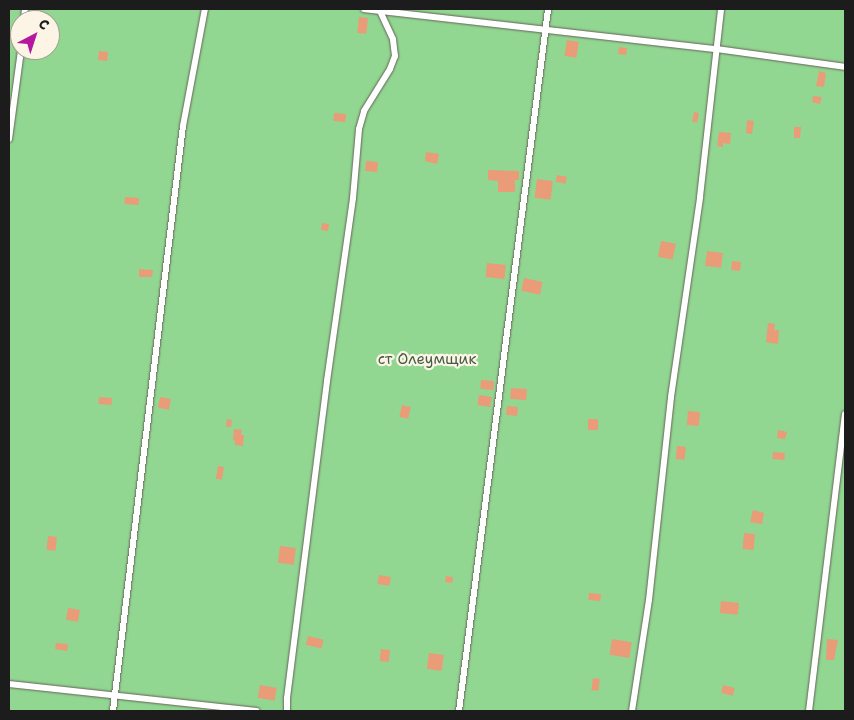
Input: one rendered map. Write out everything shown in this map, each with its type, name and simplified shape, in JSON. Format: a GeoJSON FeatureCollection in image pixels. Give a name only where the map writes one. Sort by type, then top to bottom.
{"type":"FeatureCollection","features":[{"type":"Feature","properties":{"kind":"lane"},"geometry":{"type":"LineString","coordinates":[[113,711],[183,126],[204,9]]}},
{"type":"Feature","properties":{"kind":"lane"},"geometry":{"type":"LineString","coordinates":[[364,9],[716,49],[845,66]]}},
{"type":"Feature","properties":{"kind":"lane"},"geometry":{"type":"LineString","coordinates":[[459,711],[548,9]]}},
{"type":"Feature","properties":{"kind":"lane"},"geometry":{"type":"LineString","coordinates":[[632,711],[649,600],[671,397],[700,196],[722,9]]}},
{"type":"Feature","properties":{"kind":"lane"},"geometry":{"type":"LineString","coordinates":[[287,711],[286,698],[353,198],[359,128],[364,111],[390,69],[394,56],[392,38],[380,10]]}},
{"type":"Feature","properties":{"kind":"lane"},"geometry":{"type":"LineString","coordinates":[[9,140],[20,60]]}},
{"type":"Feature","properties":{"kind":"lane"},"geometry":{"type":"LineString","coordinates":[[809,711],[845,414]]}},
{"type":"Feature","properties":{"kind":"lane"},"geometry":{"type":"LineString","coordinates":[[9,684],[256,711]]}},
{"type":"Feature","properties":{"kind":"green space","name":"ст Олеумщик"},"geometry":{"type":"Polygon","coordinates":[[[9,9],[845,9],[845,711],[9,711],[9,9]]]}},
{"type":"Feature","properties":{"kind":"building"},"geometry":{"type":"Polygon","coordinates":[[[359,17],[368,18],[366,34],[357,33],[359,17]]]}},
{"type":"Feature","properties":{"kind":"building"},"geometry":{"type":"Polygon","coordinates":[[[567,40],[579,42],[576,58],[564,56],[567,40]]]}},
{"type":"Feature","properties":{"kind":"building"},"geometry":{"type":"Polygon","coordinates":[[[619,47],[627,48],[626,55],[618,54],[619,47]]]}},
{"type":"Feature","properties":{"kind":"building"},"geometry":{"type":"Polygon","coordinates":[[[99,51],[108,52],[107,61],[98,60],[99,51]]]}},
{"type":"Feature","properties":{"kind":"building"},"geometry":{"type":"Polygon","coordinates":[[[819,71],[826,73],[824,87],[816,86],[819,71]]]}},
{"type":"Feature","properties":{"kind":"building"},"geometry":{"type":"Polygon","coordinates":[[[813,96],[822,97],[820,104],[812,102],[813,96]]]}},
{"type":"Feature","properties":{"kind":"building"},"geometry":{"type":"Polygon","coordinates":[[[694,112],[699,113],[697,123],[692,122],[694,112]]]}},
{"type":"Feature","properties":{"kind":"building"},"geometry":{"type":"Polygon","coordinates":[[[334,113],[346,114],[345,122],[333,121],[334,113]]]}},
{"type":"Feature","properties":{"kind":"building"},"geometry":{"type":"Polygon","coordinates":[[[747,120],[754,121],[752,134],[746,133],[747,120]]]}},
{"type":"Feature","properties":{"kind":"building"},"geometry":{"type":"Polygon","coordinates":[[[794,127],[801,127],[800,138],[794,138],[794,127]]]}},
{"type":"Feature","properties":{"kind":"building"},"geometry":{"type":"Polygon","coordinates":[[[719,132],[731,133],[730,144],[723,143],[723,147],[717,146],[719,132]]]}},
{"type":"Feature","properties":{"kind":"building"},"geometry":{"type":"Polygon","coordinates":[[[426,152],[439,154],[437,164],[425,161],[426,152]]]}},
{"type":"Feature","properties":{"kind":"building"},"geometry":{"type":"Polygon","coordinates":[[[366,161],[378,162],[377,172],[365,171],[366,161]]]}},
{"type":"Feature","properties":{"kind":"building"},"geometry":{"type":"Polygon","coordinates":[[[488,170],[519,171],[519,180],[515,180],[515,192],[498,192],[498,181],[488,180],[488,170]]]}},
{"type":"Feature","properties":{"kind":"building"},"geometry":{"type":"Polygon","coordinates":[[[557,175],[567,177],[565,184],[556,182],[557,175]]]}},
{"type":"Feature","properties":{"kind":"building"},"geometry":{"type":"Polygon","coordinates":[[[537,179],[553,181],[551,200],[535,198],[537,179]]]}},
{"type":"Feature","properties":{"kind":"building"},"geometry":{"type":"Polygon","coordinates":[[[125,197],[139,198],[138,205],[125,204],[125,197]]]}},
{"type":"Feature","properties":{"kind":"building"},"geometry":{"type":"Polygon","coordinates":[[[322,223],[329,224],[328,231],[321,230],[322,223]]]}},
{"type":"Feature","properties":{"kind":"building"},"geometry":{"type":"Polygon","coordinates":[[[661,241],[676,244],[673,260],[658,257],[661,241]]]}},
{"type":"Feature","properties":{"kind":"building"},"geometry":{"type":"Polygon","coordinates":[[[707,251],[723,253],[721,268],[705,266],[707,251]]]}},
{"type":"Feature","properties":{"kind":"building"},"geometry":{"type":"Polygon","coordinates":[[[732,261],[741,262],[740,271],[731,270],[732,261]]]}},
{"type":"Feature","properties":{"kind":"building"},"geometry":{"type":"Polygon","coordinates":[[[487,263],[506,265],[504,279],[486,277],[487,263]]]}},
{"type":"Feature","properties":{"kind":"building"},"geometry":{"type":"Polygon","coordinates":[[[139,269],[153,270],[152,277],[139,277],[139,269]]]}},
{"type":"Feature","properties":{"kind":"building"},"geometry":{"type":"Polygon","coordinates":[[[524,278],[543,282],[540,295],[521,291],[524,278]]]}},
{"type":"Feature","properties":{"kind":"building"},"geometry":{"type":"Polygon","coordinates":[[[768,323],[775,324],[774,330],[779,330],[778,344],[766,342],[768,323]]]}},
{"type":"Feature","properties":{"kind":"building"},"geometry":{"type":"Polygon","coordinates":[[[481,380],[494,381],[493,390],[480,389],[481,380]]]}},
{"type":"Feature","properties":{"kind":"building"},"geometry":{"type":"Polygon","coordinates":[[[511,388],[527,389],[526,400],[510,399],[511,388]]]}},
{"type":"Feature","properties":{"kind":"building"},"geometry":{"type":"Polygon","coordinates":[[[479,395],[492,397],[490,407],[477,405],[479,395]]]}},
{"type":"Feature","properties":{"kind":"building"},"geometry":{"type":"Polygon","coordinates":[[[99,397],[112,398],[111,405],[99,404],[99,397]]]}},
{"type":"Feature","properties":{"kind":"building"},"geometry":{"type":"Polygon","coordinates":[[[160,397],[171,399],[169,410],[158,408],[160,397]]]}},
{"type":"Feature","properties":{"kind":"building"},"geometry":{"type":"Polygon","coordinates":[[[402,405],[411,407],[408,419],[399,417],[402,405]]]}},
{"type":"Feature","properties":{"kind":"building"},"geometry":{"type":"Polygon","coordinates":[[[507,406],[518,407],[517,416],[506,415],[507,406]]]}},
{"type":"Feature","properties":{"kind":"building"},"geometry":{"type":"Polygon","coordinates":[[[688,411],[700,412],[699,426],[687,425],[688,411]]]}},
{"type":"Feature","properties":{"kind":"building"},"geometry":{"type":"Polygon","coordinates":[[[227,419],[232,420],[231,427],[226,427],[227,419]]]}},
{"type":"Feature","properties":{"kind":"building"},"geometry":{"type":"Polygon","coordinates":[[[588,419],[598,419],[598,430],[588,430],[588,419]]]}},
{"type":"Feature","properties":{"kind":"building"},"geometry":{"type":"Polygon","coordinates":[[[234,429],[242,430],[241,435],[244,435],[243,446],[235,445],[233,440],[234,429]]]}},
{"type":"Feature","properties":{"kind":"building"},"geometry":{"type":"Polygon","coordinates":[[[778,430],[787,432],[785,439],[777,438],[778,430]]]}},
{"type":"Feature","properties":{"kind":"building"},"geometry":{"type":"Polygon","coordinates":[[[677,446],[686,447],[685,460],[676,459],[677,446]]]}},
{"type":"Feature","properties":{"kind":"building"},"geometry":{"type":"Polygon","coordinates":[[[773,452],[785,453],[784,460],[772,459],[773,452]]]}},
{"type":"Feature","properties":{"kind":"building"},"geometry":{"type":"Polygon","coordinates":[[[218,466],[224,467],[222,480],[216,479],[218,466]]]}},
{"type":"Feature","properties":{"kind":"building"},"geometry":{"type":"Polygon","coordinates":[[[753,510],[764,513],[762,524],[750,522],[753,510]]]}},
{"type":"Feature","properties":{"kind":"building"},"geometry":{"type":"Polygon","coordinates":[[[744,533],[755,534],[754,550],[743,549],[744,533]]]}},
{"type":"Feature","properties":{"kind":"building"},"geometry":{"type":"Polygon","coordinates":[[[48,536],[57,537],[55,551],[47,550],[48,536]]]}},
{"type":"Feature","properties":{"kind":"building"},"geometry":{"type":"Polygon","coordinates":[[[280,546],[296,548],[294,565],[278,563],[280,546]]]}},
{"type":"Feature","properties":{"kind":"building"},"geometry":{"type":"Polygon","coordinates":[[[379,575],[391,577],[389,586],[378,584],[379,575]]]}},
{"type":"Feature","properties":{"kind":"building"},"geometry":{"type":"Polygon","coordinates":[[[446,576],[453,577],[452,583],[445,582],[446,576]]]}},
{"type":"Feature","properties":{"kind":"building"},"geometry":{"type":"Polygon","coordinates":[[[589,593],[601,594],[600,601],[588,600],[589,593]]]}},
{"type":"Feature","properties":{"kind":"building"},"geometry":{"type":"Polygon","coordinates":[[[721,601],[739,603],[738,615],[720,613],[721,601]]]}},
{"type":"Feature","properties":{"kind":"building"},"geometry":{"type":"Polygon","coordinates":[[[68,608],[80,610],[78,622],[66,620],[68,608]]]}},
{"type":"Feature","properties":{"kind":"building"},"geometry":{"type":"Polygon","coordinates":[[[308,636],[324,640],[321,649],[306,645],[308,636]]]}},
{"type":"Feature","properties":{"kind":"building"},"geometry":{"type":"Polygon","coordinates":[[[612,639],[632,642],[629,658],[609,655],[612,639]]]}},
{"type":"Feature","properties":{"kind":"building"},"geometry":{"type":"Polygon","coordinates":[[[827,639],[838,640],[834,660],[826,660],[827,639]]]}},
{"type":"Feature","properties":{"kind":"building"},"geometry":{"type":"Polygon","coordinates":[[[56,643],[68,644],[67,651],[55,649],[56,643]]]}},
{"type":"Feature","properties":{"kind":"building"},"geometry":{"type":"Polygon","coordinates":[[[381,649],[390,650],[389,662],[380,661],[381,649]]]}},
{"type":"Feature","properties":{"kind":"building"},"geometry":{"type":"Polygon","coordinates":[[[429,653],[444,655],[442,671],[427,669],[429,653]]]}},
{"type":"Feature","properties":{"kind":"building"},"geometry":{"type":"Polygon","coordinates":[[[593,678],[600,679],[598,691],[591,690],[593,678]]]}},
{"type":"Feature","properties":{"kind":"building"},"geometry":{"type":"Polygon","coordinates":[[[260,685],[277,688],[274,701],[258,698],[260,685]]]}},
{"type":"Feature","properties":{"kind":"building"},"geometry":{"type":"Polygon","coordinates":[[[723,685],[735,688],[733,696],[721,693],[723,685]]]}}]}
